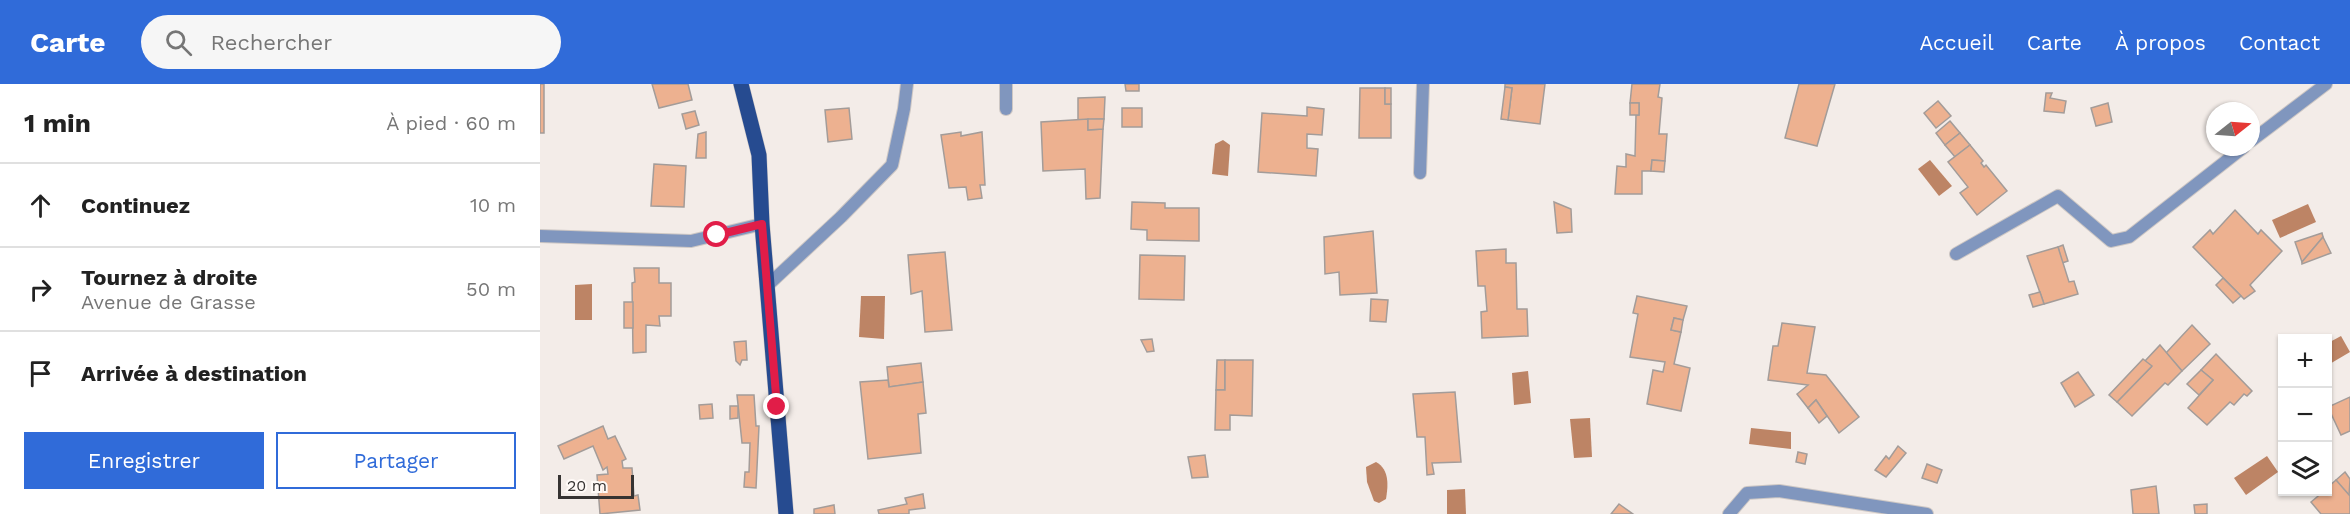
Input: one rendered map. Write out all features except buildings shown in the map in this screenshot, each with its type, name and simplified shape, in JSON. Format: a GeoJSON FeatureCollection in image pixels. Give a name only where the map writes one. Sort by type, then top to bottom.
{"type":"FeatureCollection","features":[{"type":"Feature","properties":{"kind":"main road"},"geometry":{"type":"LineString","coordinates":[[741,84],[759,155],[762,224],[786,514]]}},
{"type":"Feature","properties":{"kind":"street"},"geometry":{"type":"LineString","coordinates":[[768,285],[841,217],[892,165],[907,84]]}},
{"type":"Feature","properties":{"kind":"street"},"geometry":{"type":"LineString","coordinates":[[1005,84],[1006,109]]}},
{"type":"Feature","properties":{"kind":"street"},"geometry":{"type":"LineString","coordinates":[[1420,173],[1423,84]]}},
{"type":"Feature","properties":{"kind":"street"},"geometry":{"type":"LineString","coordinates":[[2260,134],[2326,84]]}},
{"type":"Feature","properties":{"kind":"street"},"geometry":{"type":"LineString","coordinates":[[1956,254],[2058,196],[2111,241],[2129,237],[2232,156]]}},
{"type":"Feature","properties":{"kind":"street"},"geometry":{"type":"LineString","coordinates":[[540,236],[691,241],[762,224]]}},
{"type":"Feature","properties":{"kind":"street"},"geometry":{"type":"LineString","coordinates":[[1729,514],[1748,493],[1779,491],[1927,514]]}},
{"type":"Feature","properties":{"kind":"shaded area"},"geometry":{"type":"Polygon","coordinates":[[[1223,140],[1230,145],[1228,176],[1212,174],[1215,144],[1223,140]]]}},
{"type":"Feature","properties":{"kind":"shaded area"},"geometry":{"type":"Polygon","coordinates":[[[1930,160],[1952,186],[1939,196],[1918,169],[1930,160]]]}},
{"type":"Feature","properties":{"kind":"shaded area"},"geometry":{"type":"Polygon","coordinates":[[[2308,204],[2316,222],[2280,238],[2272,220],[2308,204]]]}},
{"type":"Feature","properties":{"kind":"shaded area"},"geometry":{"type":"Polygon","coordinates":[[[592,284],[592,320],[575,320],[575,285],[592,284]]]}},
{"type":"Feature","properties":{"kind":"shaded area"},"geometry":{"type":"Polygon","coordinates":[[[861,296],[885,296],[884,339],[859,337],[861,296]]]}},
{"type":"Feature","properties":{"kind":"shaded area"},"geometry":{"type":"Polygon","coordinates":[[[2341,336],[2350,352],[2332,363],[2332,341],[2341,336]]]}},
{"type":"Feature","properties":{"kind":"shaded area"},"geometry":{"type":"Polygon","coordinates":[[[1528,371],[1531,403],[1514,405],[1512,373],[1528,371]]]}},
{"type":"Feature","properties":{"kind":"shaded area"},"geometry":{"type":"Polygon","coordinates":[[[1590,418],[1592,457],[1574,458],[1570,419],[1590,418]]]}},
{"type":"Feature","properties":{"kind":"shaded area"},"geometry":{"type":"Polygon","coordinates":[[[1751,428],[1791,432],[1791,449],[1749,444],[1751,428]]]}},
{"type":"Feature","properties":{"kind":"shaded area"},"geometry":{"type":"Polygon","coordinates":[[[2267,456],[2278,472],[2246,495],[2234,478],[2267,456]]]}},
{"type":"Feature","properties":{"kind":"shaded area"},"geometry":{"type":"Polygon","coordinates":[[[1376,462],[1384,469],[1387,484],[1386,499],[1379,503],[1374,501],[1367,482],[1366,467],[1376,462]]]}},
{"type":"Feature","properties":{"kind":"shaded area"},"geometry":{"type":"Polygon","coordinates":[[[1465,489],[1466,514],[1447,514],[1447,490],[1465,489]]]}},
{"type":"Feature","properties":{"kind":"route"},"geometry":{"type":"LineString","coordinates":[[717,235],[762,224],[777,407]]}}]}
